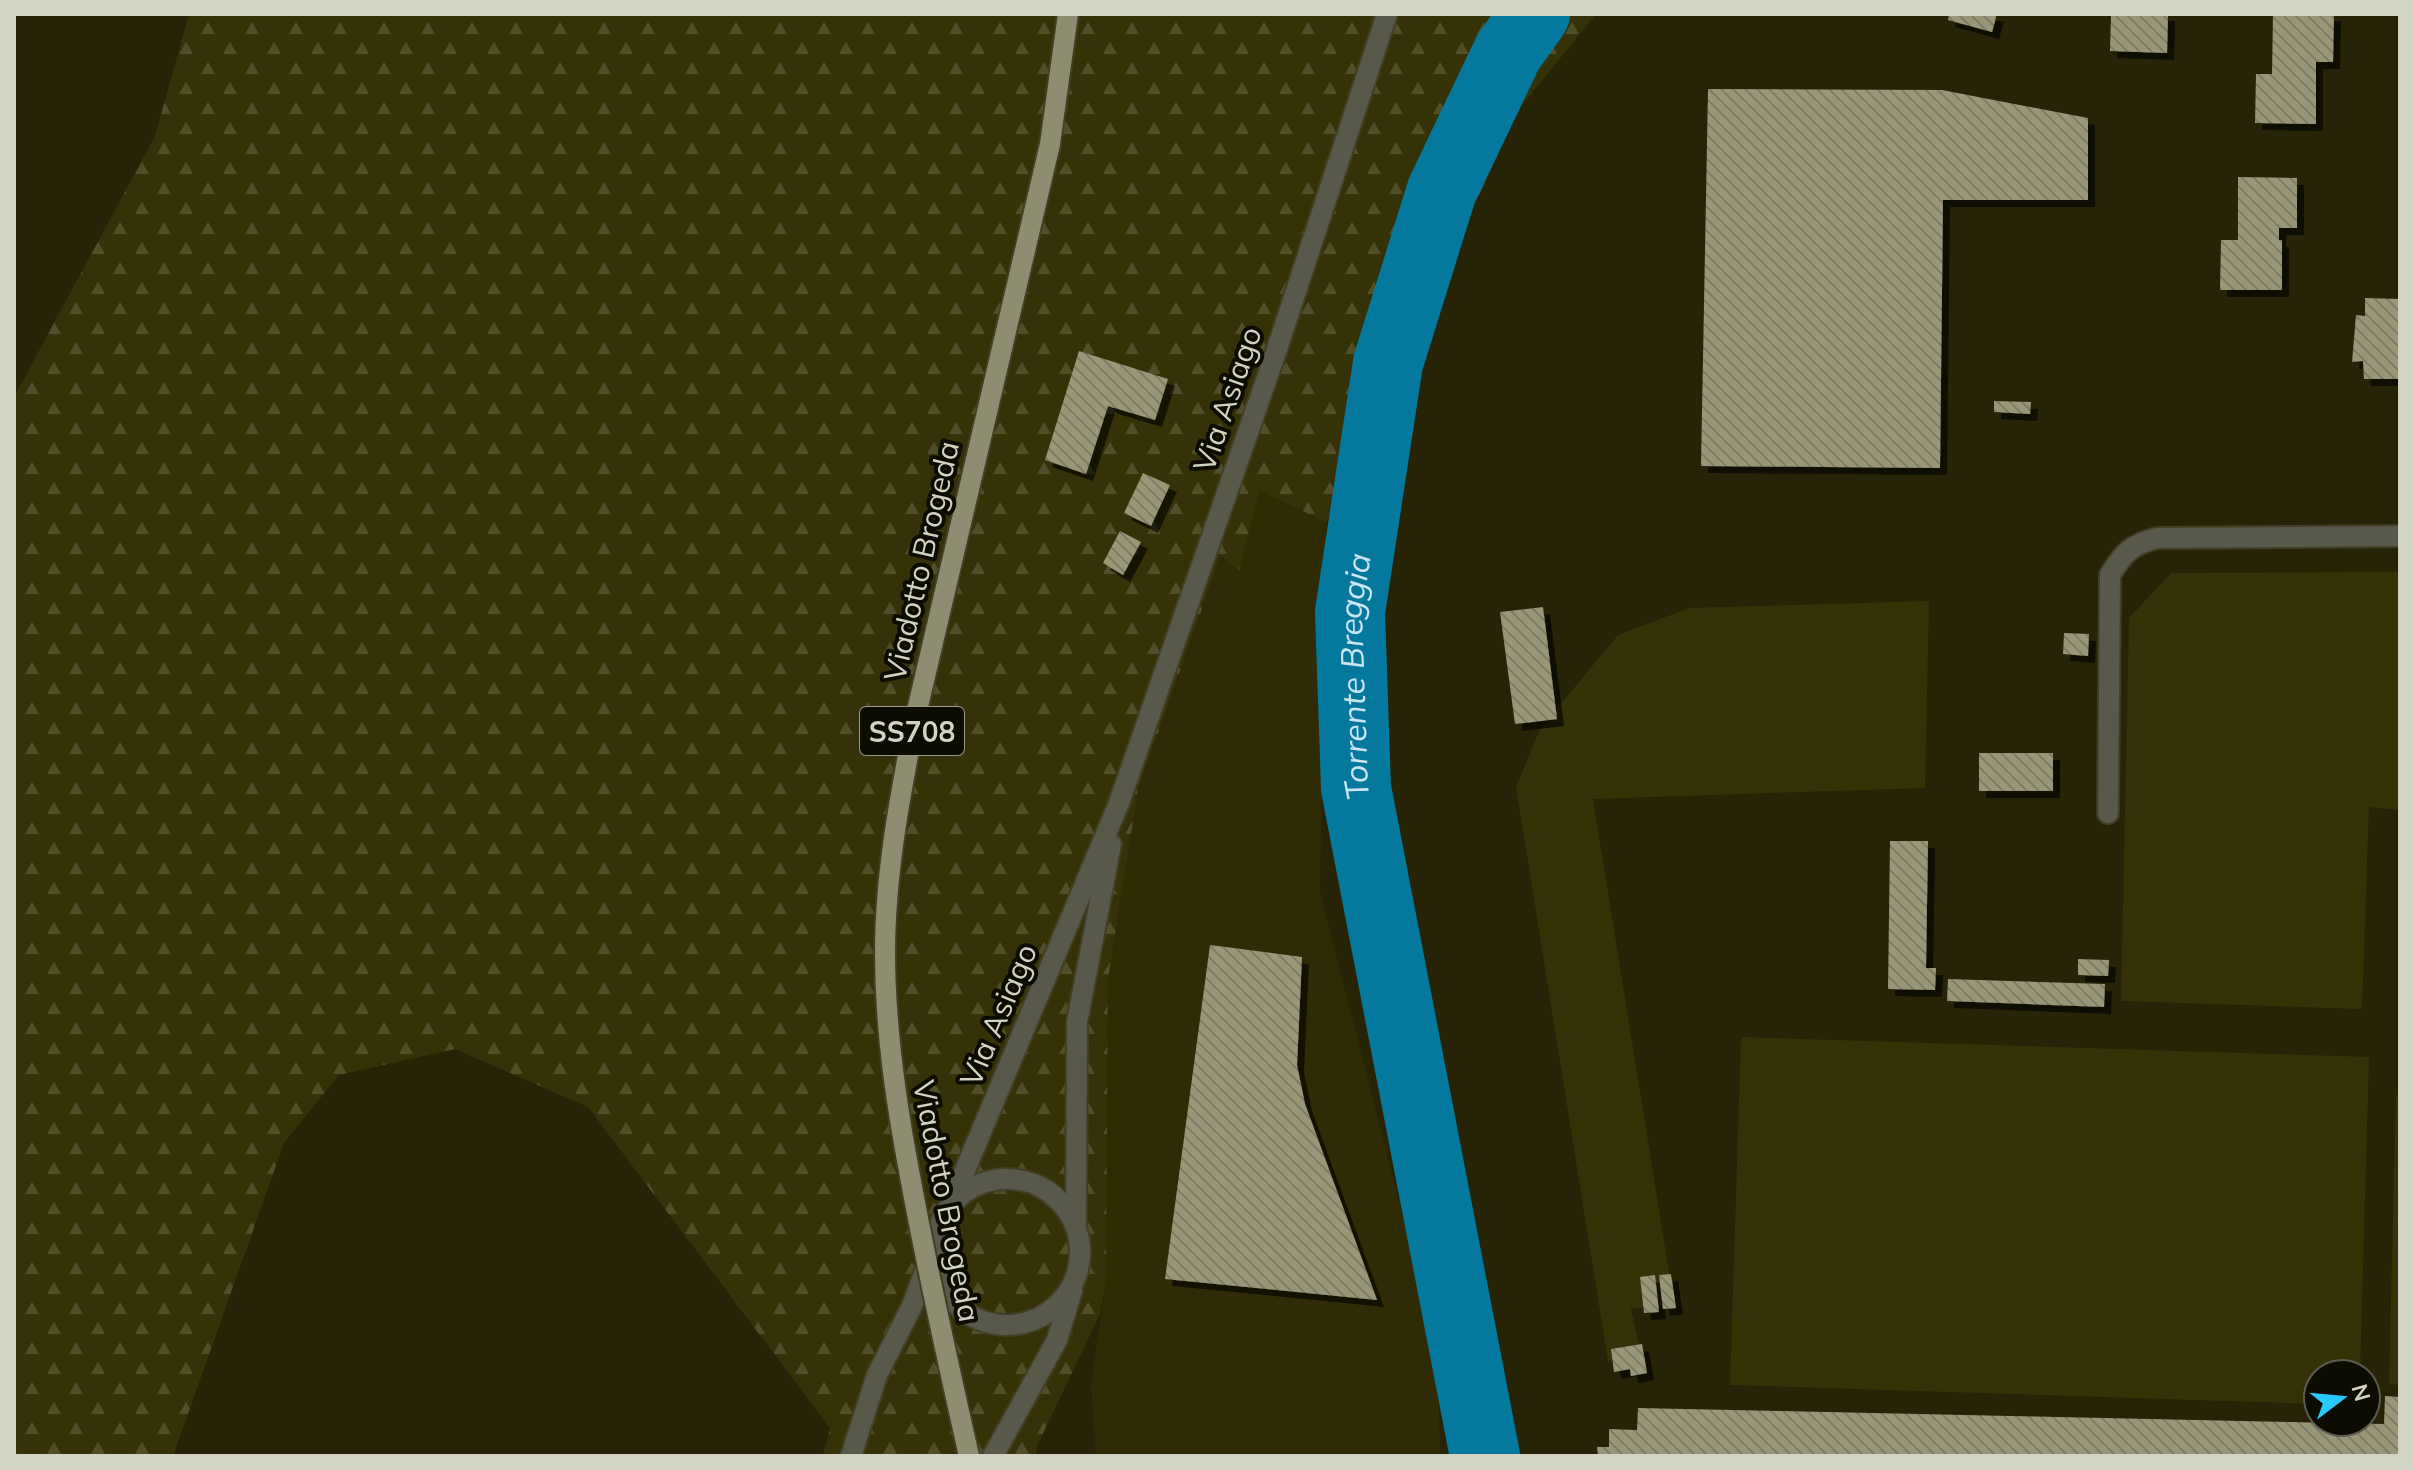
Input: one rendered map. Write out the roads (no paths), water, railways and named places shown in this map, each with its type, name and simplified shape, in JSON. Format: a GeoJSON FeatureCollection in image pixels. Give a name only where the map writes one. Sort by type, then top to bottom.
{"type":"FeatureCollection","features":[{"type":"Feature","properties":{"kind":"main road","name":"Viadotto Brogeda"},"geometry":{"type":"LineString","coordinates":[[969,1456],[921,1239],[890,1056],[885,954],[888,877],[896,813],[915,719],[1050,144],[1068,14]]}},
{"type":"Feature","properties":{"kind":"street","name":"Via Asiago"},"geometry":{"type":"LineString","coordinates":[[950,1206],[1119,803],[1277,349],[1387,14]]}},
{"type":"Feature","properties":{"kind":"street"},"geometry":{"type":"LineString","coordinates":[[2108,813],[2110,575],[2122,555],[2137,543],[2157,538],[2400,536]]}},
{"type":"Feature","properties":{"kind":"street","name":"Via Asiago"},"geometry":{"type":"LineString","coordinates":[[1076,1224],[1077,1022],[1119,803]]}},
{"type":"Feature","properties":{"kind":"street"},"geometry":{"type":"LineString","coordinates":[[851,1456],[877,1375],[912,1306],[937,1229],[950,1206],[974,1186],[989,1180],[1010,1178],[1040,1185],[1065,1206],[1076,1224],[1081,1250],[1080,1266],[1057,1340],[993,1456]]}},
{"type":"Feature","properties":{"kind":"street"},"geometry":{"type":"LineString","coordinates":[[934,1246],[941,1284],[964,1311],[981,1321],[997,1325],[1025,1323],[1041,1317],[1061,1303],[1075,1282]]}},
{"type":"Feature","properties":{"kind":"waterway","name":"Torrente Breggia"},"geometry":{"type":"LineString","coordinates":[[1485,1456],[1356,788],[1350,612],[1388,363],[1442,190],[1508,52],[1535,14]]}}]}
